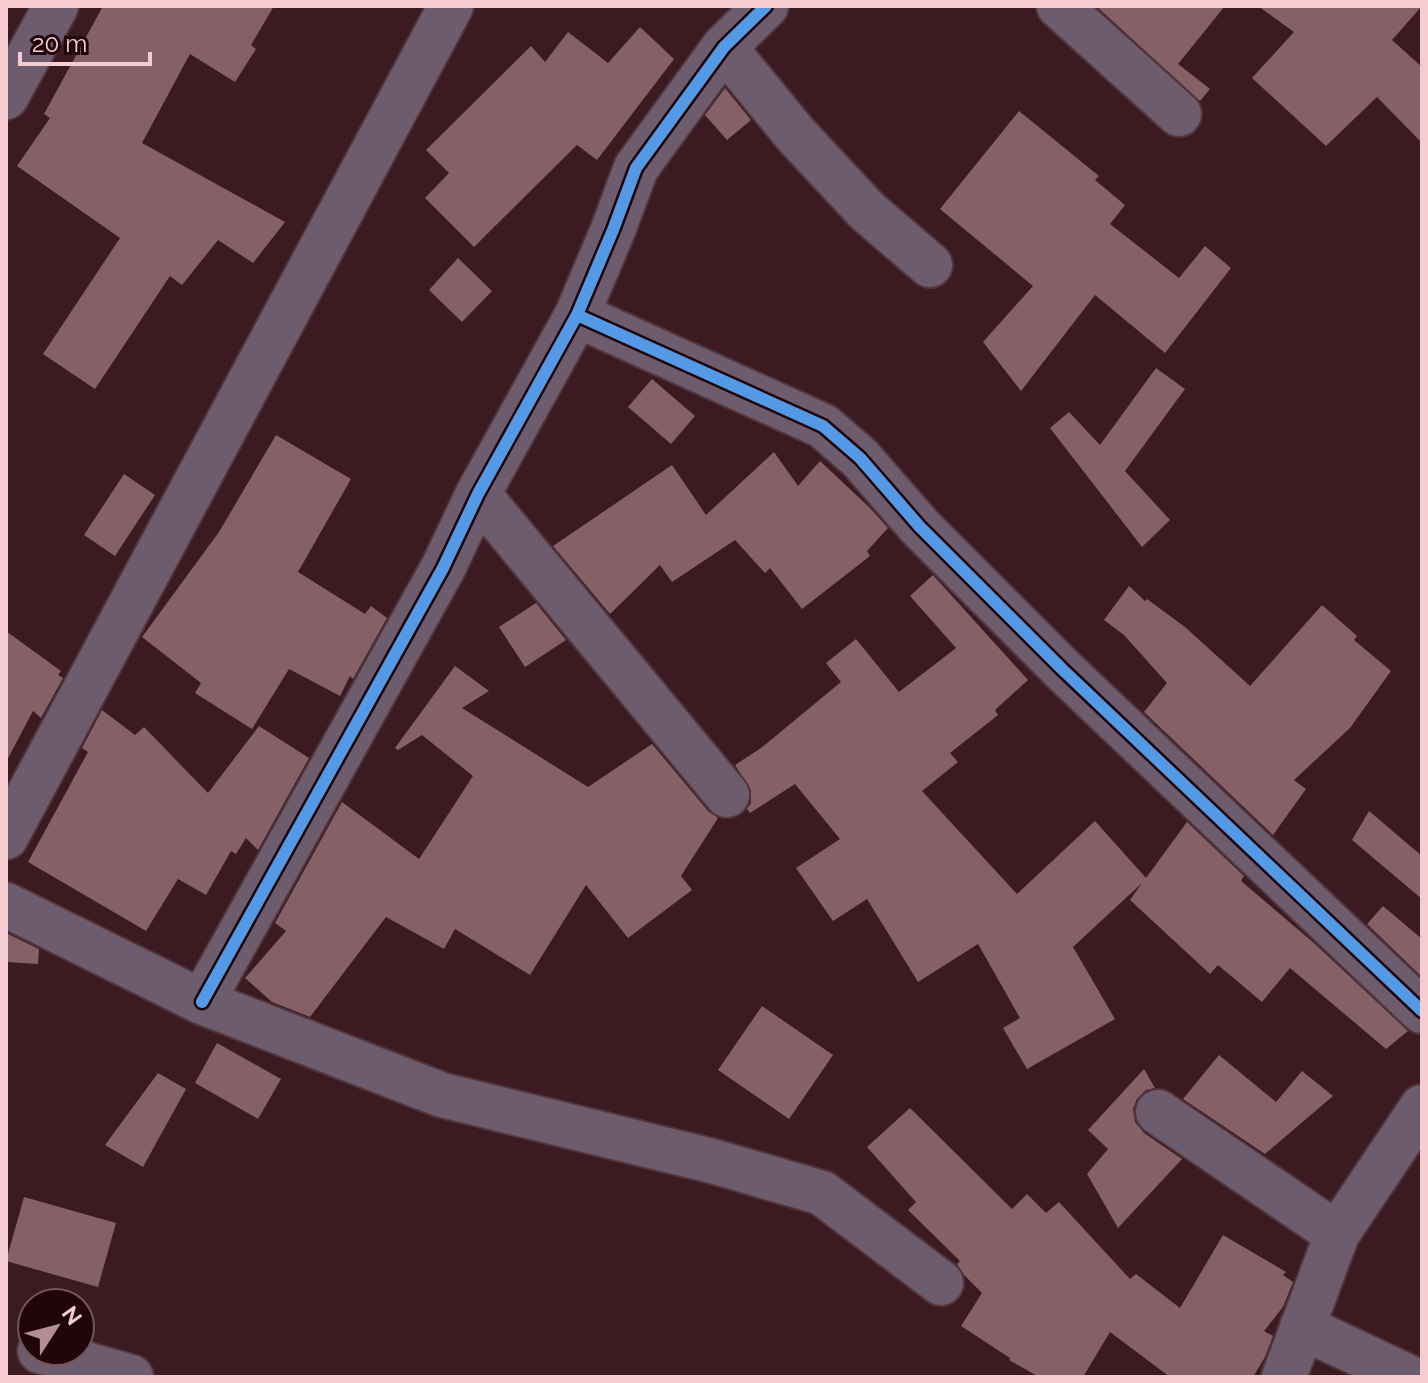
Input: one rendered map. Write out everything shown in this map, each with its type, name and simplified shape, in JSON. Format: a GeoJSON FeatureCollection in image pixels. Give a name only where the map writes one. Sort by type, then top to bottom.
{"type":"FeatureCollection","features":[{"type":"Feature","properties":{"kind":"street"},"geometry":{"type":"LineString","coordinates":[[6,97],[56,6]]}},
{"type":"Feature","properties":{"kind":"street"},"geometry":{"type":"LineString","coordinates":[[6,837],[451,6]]}},
{"type":"Feature","properties":{"kind":"street"},"geometry":{"type":"LineString","coordinates":[[202,1002],[443,568],[478,494],[577,315],[636,168],[724,47],[766,6]]}},
{"type":"Feature","properties":{"kind":"street"},"geometry":{"type":"LineString","coordinates":[[1059,6],[1179,114]]}},
{"type":"Feature","properties":{"kind":"street"},"geometry":{"type":"LineString","coordinates":[[724,47],[796,135],[867,211],[930,265]]}},
{"type":"Feature","properties":{"kind":"street"},"geometry":{"type":"LineString","coordinates":[[577,315],[823,426],[860,458],[920,527],[1073,680],[1422,1011]]}},
{"type":"Feature","properties":{"kind":"street"},"geometry":{"type":"LineString","coordinates":[[478,494],[727,795]]}},
{"type":"Feature","properties":{"kind":"street"},"geometry":{"type":"LineString","coordinates":[[6,905],[202,1002],[442,1095],[712,1161],[822,1193],[941,1283]]}},
{"type":"Feature","properties":{"kind":"street"},"geometry":{"type":"LineString","coordinates":[[1284,1377],[1337,1234],[1422,1107]]}},
{"type":"Feature","properties":{"kind":"street"},"geometry":{"type":"LineString","coordinates":[[1158,1112],[1337,1234]]}},
{"type":"Feature","properties":{"kind":"street"},"geometry":{"type":"LineString","coordinates":[[1302,1327],[1408,1377]]}},
{"type":"Feature","properties":{"kind":"street"},"geometry":{"type":"LineString","coordinates":[[96,1367],[131,1377]]}},
{"type":"Feature","properties":{"kind":"building"},"geometry":{"type":"Polygon","coordinates":[[[103,6],[274,6],[251,45],[256,49],[235,82],[190,54],[142,143],[285,222],[253,263],[218,240],[182,285],[170,276],[95,389],[43,354],[120,238],[17,166],[50,118],[44,114],[103,6]]]}},
{"type":"Feature","properties":{"kind":"building"},"geometry":{"type":"Polygon","coordinates":[[[1096,6],[1225,6],[1178,64],[1210,89],[1200,101],[1096,6]]]}},
{"type":"Feature","properties":{"kind":"building"},"geometry":{"type":"Polygon","coordinates":[[[1258,6],[1422,6],[1392,40],[1422,67],[1422,143],[1377,97],[1326,146],[1252,78],[1294,32],[1258,6]]]}},
{"type":"Feature","properties":{"kind":"building"},"geometry":{"type":"Polygon","coordinates":[[[640,27],[674,59],[597,160],[577,145],[474,247],[425,198],[449,173],[426,150],[531,46],[545,62],[568,32],[608,63],[640,27]]]}},
{"type":"Feature","properties":{"kind":"building"},"geometry":{"type":"Polygon","coordinates":[[[725,88],[751,120],[727,140],[705,115],[725,88]]]}},
{"type":"Feature","properties":{"kind":"building"},"geometry":{"type":"Polygon","coordinates":[[[1019,111],[1099,176],[1095,180],[1125,205],[1110,224],[1179,278],[1205,246],[1231,268],[1165,353],[1095,295],[1021,391],[983,342],[1033,286],[940,209],[1019,111]]]}},
{"type":"Feature","properties":{"kind":"building"},"geometry":{"type":"Polygon","coordinates":[[[458,258],[492,291],[462,322],[429,290],[458,258]]]}},
{"type":"Feature","properties":{"kind":"building"},"geometry":{"type":"Polygon","coordinates":[[[1156,368],[1185,389],[1125,471],[1170,520],[1142,547],[1050,428],[1069,412],[1100,445],[1156,368]]]}},
{"type":"Feature","properties":{"kind":"building"},"geometry":{"type":"Polygon","coordinates":[[[652,379],[695,416],[671,444],[628,407],[652,379]]]}},
{"type":"Feature","properties":{"kind":"building"},"geometry":{"type":"Polygon","coordinates":[[[276,435],[351,479],[298,572],[365,614],[371,606],[387,618],[340,696],[289,669],[252,729],[195,693],[201,683],[142,637],[219,532],[276,435]]]}},
{"type":"Feature","properties":{"kind":"building"},"geometry":{"type":"Polygon","coordinates":[[[774,452],[798,486],[820,461],[888,528],[867,551],[870,556],[802,609],[770,568],[765,573],[735,540],[672,582],[660,565],[610,614],[553,546],[672,465],[706,515],[774,452]]]}},
{"type":"Feature","properties":{"kind":"building"},"geometry":{"type":"Polygon","coordinates":[[[124,474],[155,495],[115,556],[84,535],[124,474]]]}},
{"type":"Feature","properties":{"kind":"building"},"geometry":{"type":"Polygon","coordinates":[[[933,575],[1028,680],[995,710],[998,715],[950,753],[958,762],[922,791],[1017,894],[1095,821],[1146,878],[1187,822],[1244,876],[1241,881],[1314,943],[1408,1031],[1386,1049],[1290,968],[1262,1002],[1218,965],[1210,974],[1130,900],[1142,883],[1073,947],[1115,1019],[1027,1069],[1003,1028],[1020,1018],[978,944],[918,982],[867,899],[833,921],[796,868],[840,839],[795,784],[750,813],[747,809],[751,803],[751,790],[735,765],[761,748],[841,682],[826,663],[856,639],[899,692],[956,648],[910,596],[933,575]]]}},
{"type":"Feature","properties":{"kind":"building"},"geometry":{"type":"Polygon","coordinates":[[[1129,586],[1145,601],[1147,599],[1185,627],[1250,686],[1322,605],[1357,636],[1354,640],[1391,671],[1350,728],[1294,780],[1306,789],[1273,835],[1144,712],[1167,683],[1124,635],[1104,620],[1129,586]]]}},
{"type":"Feature","properties":{"kind":"building"},"geometry":{"type":"Polygon","coordinates":[[[536,603],[566,640],[525,667],[499,627],[536,603]]]}},
{"type":"Feature","properties":{"kind":"building"},"geometry":{"type":"Polygon","coordinates":[[[6,631],[61,671],[58,675],[63,678],[41,718],[33,711],[6,762],[6,631]]]}},
{"type":"Feature","properties":{"kind":"building"},"geometry":{"type":"Polygon","coordinates":[[[455,666],[489,691],[462,708],[588,787],[652,744],[708,811],[718,818],[681,876],[692,890],[628,938],[586,885],[530,975],[455,929],[444,949],[386,917],[310,1017],[272,1002],[245,978],[286,931],[275,923],[342,802],[419,859],[473,776],[422,735],[398,750],[395,748],[455,666]]]}},
{"type":"Feature","properties":{"kind":"building"},"geometry":{"type":"Polygon","coordinates":[[[102,710],[135,735],[144,727],[208,793],[259,726],[309,758],[258,850],[246,838],[236,854],[231,851],[206,895],[178,879],[146,931],[28,862],[88,752],[82,748],[102,710]]]}},
{"type":"Feature","properties":{"kind":"building"},"geometry":{"type":"Polygon","coordinates":[[[1369,811],[1422,856],[1422,899],[1352,840],[1369,811]]]}},
{"type":"Feature","properties":{"kind":"building"},"geometry":{"type":"Polygon","coordinates":[[[1383,906],[1422,939],[1422,977],[1367,924],[1383,906]]]}},
{"type":"Feature","properties":{"kind":"building"},"geometry":{"type":"Polygon","coordinates":[[[6,933],[39,949],[38,964],[6,962],[6,933]]]}},
{"type":"Feature","properties":{"kind":"building"},"geometry":{"type":"Polygon","coordinates":[[[762,1006],[833,1055],[789,1119],[718,1070],[762,1006]]]}},
{"type":"Feature","properties":{"kind":"building"},"geometry":{"type":"Polygon","coordinates":[[[217,1043],[281,1079],[258,1119],[195,1083],[217,1043]]]}},
{"type":"Feature","properties":{"kind":"building"},"geometry":{"type":"Polygon","coordinates":[[[1219,1055],[1276,1102],[1302,1071],[1333,1096],[1265,1154],[1183,1099],[1219,1055]]]}},
{"type":"Feature","properties":{"kind":"building"},"geometry":{"type":"Polygon","coordinates":[[[1144,1069],[1155,1088],[1146,1090],[1137,1099],[1133,1109],[1135,1122],[1144,1133],[1182,1159],[1118,1228],[1087,1174],[1108,1149],[1088,1130],[1144,1069]]]}},
{"type":"Feature","properties":{"kind":"building"},"geometry":{"type":"Polygon","coordinates":[[[158,1073],[186,1089],[143,1167],[105,1145],[158,1073]]]}},
{"type":"Feature","properties":{"kind":"building"},"geometry":{"type":"Polygon","coordinates":[[[910,1108],[1012,1209],[1027,1194],[1046,1213],[1059,1202],[1130,1279],[1136,1274],[1180,1308],[1223,1235],[1286,1272],[1283,1275],[1293,1282],[1283,1307],[1264,1331],[1273,1336],[1253,1377],[1170,1377],[1110,1332],[1083,1377],[1039,1377],[961,1326],[982,1293],[964,1275],[957,1264],[960,1261],[908,1210],[916,1202],[867,1147],[910,1108]]]}},
{"type":"Feature","properties":{"kind":"building"},"geometry":{"type":"Polygon","coordinates":[[[24,1197],[116,1223],[98,1287],[6,1261],[24,1197]]]}},
{"type":"Feature","properties":{"kind":"cycle path"},"geometry":{"type":"LineString","coordinates":[[202,1002],[443,568],[478,494],[577,315],[636,168],[724,47],[766,6]]}},
{"type":"Feature","properties":{"kind":"cycle path"},"geometry":{"type":"LineString","coordinates":[[577,315],[823,426],[860,458],[920,527],[1062,669],[1422,1011]]}}]}
